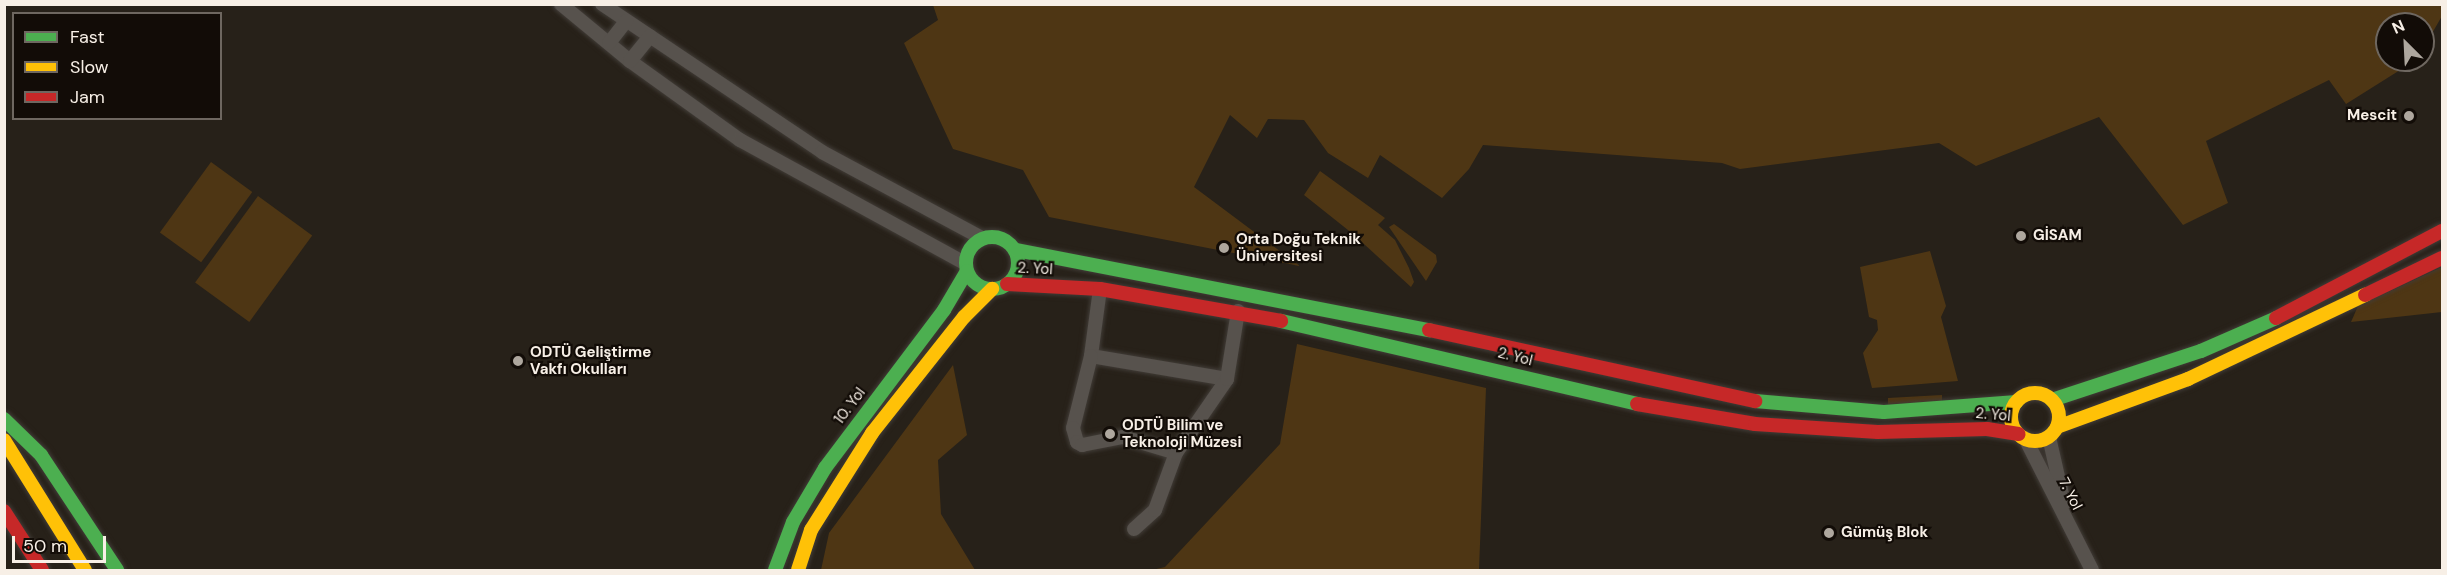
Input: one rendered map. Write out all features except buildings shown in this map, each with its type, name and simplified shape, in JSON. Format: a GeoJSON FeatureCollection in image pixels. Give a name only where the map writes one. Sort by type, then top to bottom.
{"type":"FeatureCollection","features":[{"type":"Feature","properties":{"kind":"street"},"geometry":{"type":"LineString","coordinates":[[561,4],[630,61],[740,140],[966,267],[977,284],[992,289],[964,317],[872,433],[812,530],[798,570]]}},
{"type":"Feature","properties":{"kind":"street","name":"2. Yol"},"geometry":{"type":"LineString","coordinates":[[602,4],[822,152],[982,238],[1005,239],[1016,250],[1293,300],[1635,378],[1777,406],[1895,411],[2017,402],[2038,393],[2052,400],[2201,351],[2252,329],[2442,231]]}},
{"type":"Feature","properties":{"kind":"street"},"geometry":{"type":"LineString","coordinates":[[609,43],[626,21]]}},
{"type":"Feature","properties":{"kind":"street"},"geometry":{"type":"LineString","coordinates":[[630,61],[650,36]]}},
{"type":"Feature","properties":{"kind":"street"},"geometry":{"type":"LineString","coordinates":[[966,267],[970,248],[982,238]]}},
{"type":"Feature","properties":{"kind":"street","name":"2. Yol"},"geometry":{"type":"LineString","coordinates":[[1007,285],[1016,273],[1016,250]]}},
{"type":"Feature","properties":{"kind":"street","name":"2. Yol"},"geometry":{"type":"LineString","coordinates":[[992,289],[1007,285],[1101,289],[1238,311],[1634,403],[1755,424],[1812,430],[1987,429],[2040,441],[2053,432],[2188,379],[2442,258]]}},
{"type":"Feature","properties":{"kind":"street","name":"10. Yol"},"geometry":{"type":"LineString","coordinates":[[775,570],[793,522],[825,468],[944,310],[966,267]]}},
{"type":"Feature","properties":{"kind":"street"},"geometry":{"type":"LineString","coordinates":[[1101,289],[1091,356],[1072,428],[1077,442],[1123,437],[1176,453]]}},
{"type":"Feature","properties":{"kind":"street"},"geometry":{"type":"LineString","coordinates":[[1134,529],[1155,510],[1176,453],[1227,379],[1238,311]]}},
{"type":"Feature","properties":{"kind":"street"},"geometry":{"type":"LineString","coordinates":[[1091,356],[1227,379]]}},
{"type":"Feature","properties":{"kind":"street"},"geometry":{"type":"LineString","coordinates":[[1634,403],[1635,378]]}},
{"type":"Feature","properties":{"kind":"street"},"geometry":{"type":"LineString","coordinates":[[2052,400],[2059,412],[2053,432]]}},
{"type":"Feature","properties":{"kind":"street","name":"2. Yol"},"geometry":{"type":"LineString","coordinates":[[2017,402],[2012,415],[2022,436]]}},
{"type":"Feature","properties":{"kind":"street"},"geometry":{"type":"LineString","coordinates":[[4,419],[41,455],[117,570]]}},
{"type":"Feature","properties":{"kind":"street","name":"7. Yol"},"geometry":{"type":"LineString","coordinates":[[2053,432],[2058,489],[2090,567]]}},
{"type":"Feature","properties":{"kind":"street","name":"7. Yol"},"geometry":{"type":"LineString","coordinates":[[2022,436],[2090,567]]}},
{"type":"Feature","properties":{"kind":"street"},"geometry":{"type":"LineString","coordinates":[[4,440],[85,570]]}},
{"type":"Feature","properties":{"kind":"street"},"geometry":{"type":"LineString","coordinates":[[4,462],[29,509]]}},
{"type":"Feature","properties":{"kind":"street"},"geometry":{"type":"LineString","coordinates":[[4,511],[42,570]]}},
{"type":"Feature","properties":{"kind":"shaded area"},"geometry":{"type":"Polygon","coordinates":[[[2442,4],[2442,16],[2435,28],[2435,12],[2375,12],[2375,72],[2397,72],[2346,104],[2329,80],[2206,141],[2228,203],[2183,225],[2099,117],[1976,166],[1939,143],[1740,169],[1722,163],[1483,145],[1469,169],[1442,198],[1380,155],[1368,178],[1328,153],[1304,120],[1268,119],[1257,138],[1230,115],[1194,187],[1300,266],[1049,217],[1023,170],[953,149],[904,43],[938,20],[933,5],[2442,4]]]}},
{"type":"Feature","properties":{"kind":"shaded area"},"geometry":{"type":"Polygon","coordinates":[[[211,162],[252,192],[201,262],[160,232],[211,162]]]}},
{"type":"Feature","properties":{"kind":"shaded area"},"geometry":{"type":"Polygon","coordinates":[[[1320,171],[1385,218],[1378,225],[1395,240],[1414,282],[1411,287],[1353,234],[1304,195],[1320,171]]]}},
{"type":"Feature","properties":{"kind":"shaded area"},"geometry":{"type":"Polygon","coordinates":[[[258,196],[312,235],[249,322],[195,283],[258,196]]]}},
{"type":"Feature","properties":{"kind":"shaded area"},"geometry":{"type":"Polygon","coordinates":[[[1394,224],[1436,255],[1437,262],[1426,281],[1389,227],[1394,224]]]}},
{"type":"Feature","properties":{"kind":"shaded area"},"geometry":{"type":"Polygon","coordinates":[[[1930,251],[1946,306],[1941,317],[1958,381],[1872,388],[1863,353],[1878,330],[1877,320],[1869,317],[1860,267],[1930,251]]]}},
{"type":"Feature","properties":{"kind":"shaded area"},"geometry":{"type":"Polygon","coordinates":[[[2442,267],[2442,312],[2351,322],[2358,306],[2442,267]]]}},
{"type":"Feature","properties":{"kind":"shaded area"},"geometry":{"type":"Polygon","coordinates":[[[1297,344],[1486,388],[1479,570],[1152,570],[1165,567],[1280,444],[1297,344]]]}},
{"type":"Feature","properties":{"kind":"shaded area"},"geometry":{"type":"Polygon","coordinates":[[[953,365],[967,435],[938,460],[941,514],[975,570],[821,570],[829,533],[953,365]]]}},
{"type":"Feature","properties":{"kind":"shaded area"},"geometry":{"type":"Polygon","coordinates":[[[1942,395],[1942,402],[1888,404],[1888,398],[1942,395]]]}},
{"type":"Feature","properties":{"kind":"traffic: fast"},"geometry":{"type":"LineString","coordinates":[[987,237],[997,237],[1011,244],[1018,263],[1011,282],[997,289],[987,289],[977,285],[970,278],[966,268],[966,258],[970,248],[977,241],[987,237]]}},
{"type":"Feature","properties":{"kind":"traffic: fast"},"geometry":{"type":"LineString","coordinates":[[1016,250],[1429,330]]}},
{"type":"Feature","properties":{"kind":"traffic: fast"},"geometry":{"type":"LineString","coordinates":[[775,570],[793,522],[825,468],[944,310],[967,271]]}},
{"type":"Feature","properties":{"kind":"traffic: fast"},"geometry":{"type":"LineString","coordinates":[[2052,400],[2201,351],[2276,318]]}},
{"type":"Feature","properties":{"kind":"traffic: fast"},"geometry":{"type":"LineString","coordinates":[[1281,321],[1637,404]]}},
{"type":"Feature","properties":{"kind":"traffic: fast"},"geometry":{"type":"LineString","coordinates":[[1755,401],[1884,412],[2017,402]]}},
{"type":"Feature","properties":{"kind":"traffic: fast"},"geometry":{"type":"LineString","coordinates":[[4,419],[41,455],[117,570]]}},
{"type":"Feature","properties":{"kind":"traffic: slow"},"geometry":{"type":"LineString","coordinates":[[798,570],[811,530],[872,433],[964,317],[992,289]]}},
{"type":"Feature","properties":{"kind":"traffic: slow"},"geometry":{"type":"LineString","coordinates":[[2057,427],[2188,379],[2365,295]]}},
{"type":"Feature","properties":{"kind":"traffic: slow"},"geometry":{"type":"LineString","coordinates":[[2035,393],[2052,400],[2059,417],[2052,434],[2035,441],[2018,434],[2011,417],[2018,400],[2035,393]]}},
{"type":"Feature","properties":{"kind":"traffic: slow"},"geometry":{"type":"LineString","coordinates":[[4,440],[85,570]]}},
{"type":"Feature","properties":{"kind":"traffic: jam"},"geometry":{"type":"LineString","coordinates":[[2276,318],[2442,231]]}},
{"type":"Feature","properties":{"kind":"traffic: jam"},"geometry":{"type":"LineString","coordinates":[[2365,295],[2442,258]]}},
{"type":"Feature","properties":{"kind":"traffic: jam"},"geometry":{"type":"LineString","coordinates":[[1007,284],[1100,289],[1281,321]]}},
{"type":"Feature","properties":{"kind":"traffic: jam"},"geometry":{"type":"LineString","coordinates":[[1429,330],[1755,401]]}},
{"type":"Feature","properties":{"kind":"traffic: jam"},"geometry":{"type":"LineString","coordinates":[[1637,404],[1755,424],[1878,432],[1987,429],[2019,434]]}},
{"type":"Feature","properties":{"kind":"traffic: jam"},"geometry":{"type":"LineString","coordinates":[[4,511],[42,570]]}},
{"type":"Feature","properties":{"kind":"place","name":"Mescit"},"geometry":{"type":"Point","coordinates":[2409,116]}},
{"type":"Feature","properties":{"kind":"place","name":"GİSAM"},"geometry":{"type":"Point","coordinates":[2021,236]}},
{"type":"Feature","properties":{"kind":"place","name":"Orta Doğu Teknik Üniversitesi"},"geometry":{"type":"Point","coordinates":[1224,248]}},
{"type":"Feature","properties":{"kind":"place","name":"ODTÜ Geliştirme Vakfı Okulları"},"geometry":{"type":"Point","coordinates":[518,361]}},
{"type":"Feature","properties":{"kind":"place","name":"ODTÜ Bilim ve Teknoloji Müzesi"},"geometry":{"type":"Point","coordinates":[1110,434]}},
{"type":"Feature","properties":{"kind":"place","name":"Gümüş Blok"},"geometry":{"type":"Point","coordinates":[1829,533]}}]}
